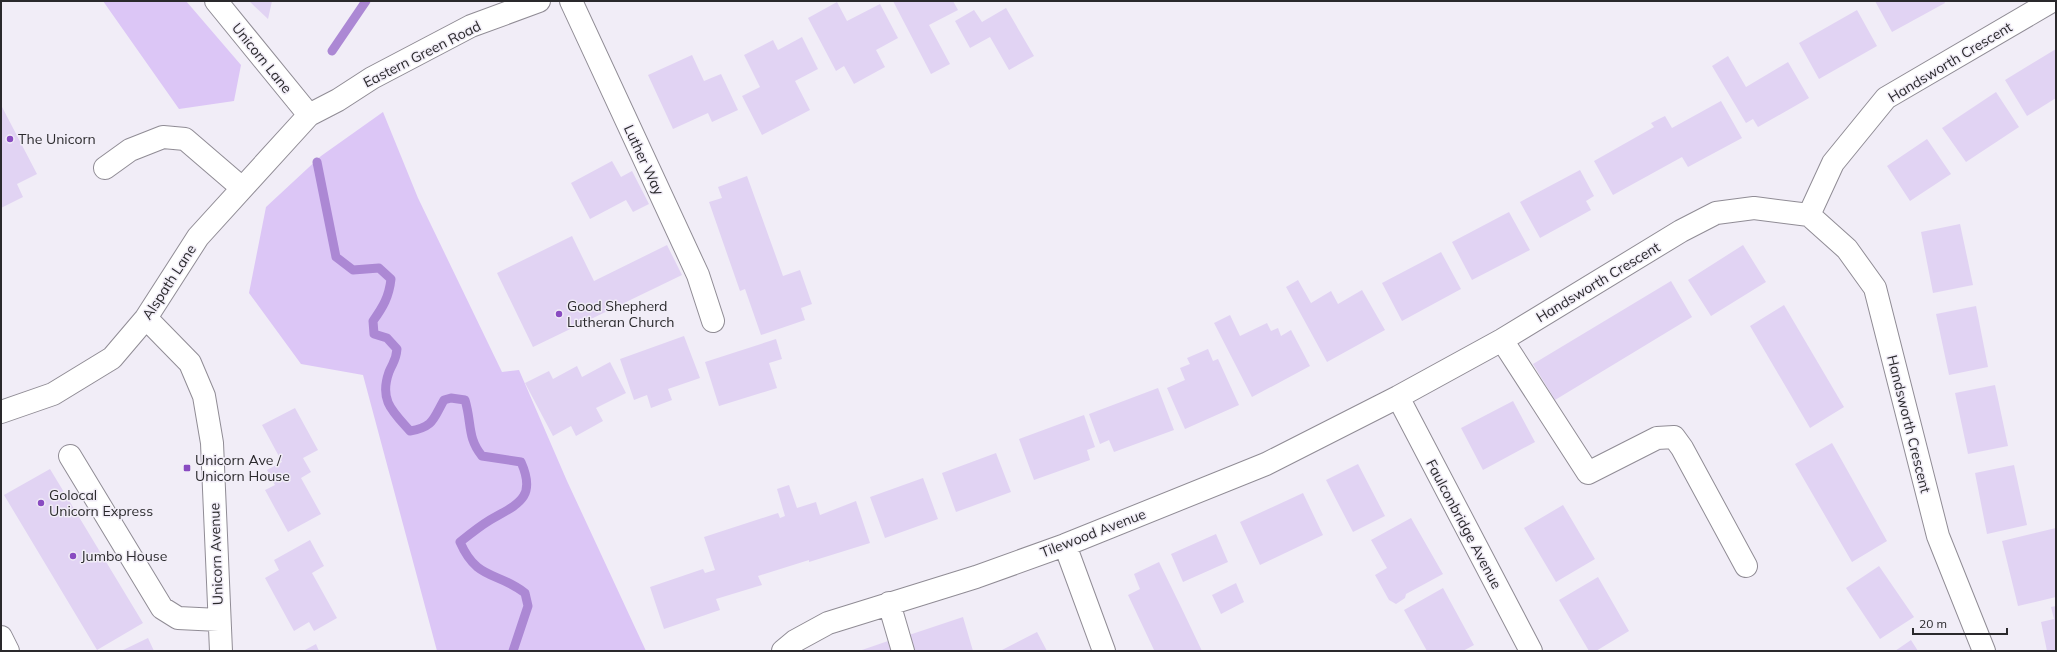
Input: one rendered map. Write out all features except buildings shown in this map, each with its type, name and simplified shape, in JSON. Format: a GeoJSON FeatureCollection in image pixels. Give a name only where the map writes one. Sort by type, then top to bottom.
{"type":"FeatureCollection","features":[{"type":"Feature","properties":{"kind":"street","name":"Unicorn Lane"},"geometry":{"type":"LineString","coordinates":[[216,1],[309,115]]}},
{"type":"Feature","properties":{"kind":"street","name":"Eastern Green Road"},"geometry":{"type":"LineString","coordinates":[[309,115],[338,100],[372,78],[471,26],[539,1]]}},
{"type":"Feature","properties":{"kind":"street","name":"Luther Way"},"geometry":{"type":"LineString","coordinates":[[571,1],[698,275],[714,321]]}},
{"type":"Feature","properties":{"kind":"street","name":"Handsworth Crescent"},"geometry":{"type":"LineString","coordinates":[[1809,215],[1832,163],[1886,98],[2052,1]]}},
{"type":"Feature","properties":{"kind":"street","name":"Alspath Lane"},"geometry":{"type":"LineString","coordinates":[[1,412],[53,394],[112,358],[146,318],[198,237],[309,115]]}},
{"type":"Feature","properties":{"kind":"street"},"geometry":{"type":"LineString","coordinates":[[105,168],[130,150],[163,137],[185,139],[242,188]]}},
{"type":"Feature","properties":{"kind":"street","name":"Handsworth Crescent"},"geometry":{"type":"LineString","coordinates":[[1398,397],[1502,340],[1681,231],[1716,213],[1754,208],[1809,215],[1848,249],[1875,288],[1938,536],[1984,651]]}},
{"type":"Feature","properties":{"kind":"street","name":"Unicorn Avenue"},"geometry":{"type":"LineString","coordinates":[[146,318],[190,363],[204,396],[212,443],[221,651]]}},
{"type":"Feature","properties":{"kind":"street"},"geometry":{"type":"LineString","coordinates":[[1502,340],[1588,474],[1657,438],[1674,438],[1682,448],[1746,566]]}},
{"type":"Feature","properties":{"kind":"street","name":"Tilewood Avenue"},"geometry":{"type":"LineString","coordinates":[[783,651],[795,641],[828,623],[888,603],[976,577],[1065,545],[1266,464],[1398,397]]}},
{"type":"Feature","properties":{"kind":"street","name":"Faulconbridge Avenue"},"geometry":{"type":"LineString","coordinates":[[1398,397],[1531,651]]}},
{"type":"Feature","properties":{"kind":"street","name":"Unicorn Avenue"},"geometry":{"type":"LineString","coordinates":[[70,456],[162,608],[178,618],[219,620]]}},
{"type":"Feature","properties":{"kind":"street"},"geometry":{"type":"LineString","coordinates":[[1065,545],[1104,651]]}},
{"type":"Feature","properties":{"kind":"street"},"geometry":{"type":"LineString","coordinates":[[888,603],[903,651]]}},
{"type":"Feature","properties":{"kind":"street"},"geometry":{"type":"LineString","coordinates":[[1,637],[8,651]]}},
{"type":"Feature","properties":{"kind":"shaded area"},"geometry":{"type":"Polygon","coordinates":[[[103,1],[186,1],[241,65],[234,101],[179,109],[103,1]]]}},
{"type":"Feature","properties":{"kind":"shaded area"},"geometry":{"type":"Polygon","coordinates":[[[383,112],[418,198],[502,372],[519,370],[567,481],[646,651],[437,651],[363,375],[301,364],[249,293],[266,207],[321,156],[383,112]]]}},
{"type":"Feature","properties":{"kind":"waterway"},"geometry":{"type":"LineString","coordinates":[[332,51],[366,1]]}},
{"type":"Feature","properties":{"kind":"waterway"},"geometry":{"type":"LineString","coordinates":[[317,162],[336,257],[353,270],[379,268],[391,279],[385,302],[373,321],[374,334],[387,338],[397,349],[397,353],[386,382],[387,398],[393,411],[410,431],[424,427],[432,421],[444,400],[451,398],[465,400],[474,443],[482,456],[521,462],[527,484],[526,492],[522,498],[509,509],[482,525],[460,542],[473,563],[488,574],[515,586],[525,593],[528,606],[513,651]]}},
{"type":"Feature","properties":{"kind":"place","name":"The Unicorn"},"geometry":{"type":"Point","coordinates":[10,139]}},
{"type":"Feature","properties":{"kind":"place","name":"Good Shepherd Lutheran Church"},"geometry":{"type":"Point","coordinates":[559,314]}},
{"type":"Feature","properties":{"kind":"place","name":"Unicorn Ave / Unicorn House"},"geometry":{"type":"Point","coordinates":[187,468]}},
{"type":"Feature","properties":{"kind":"place","name":"Golocal Unicorn Express"},"geometry":{"type":"Point","coordinates":[41,503]}},
{"type":"Feature","properties":{"kind":"place","name":"Jumbo House"},"geometry":{"type":"Point","coordinates":[73,556]}}]}
